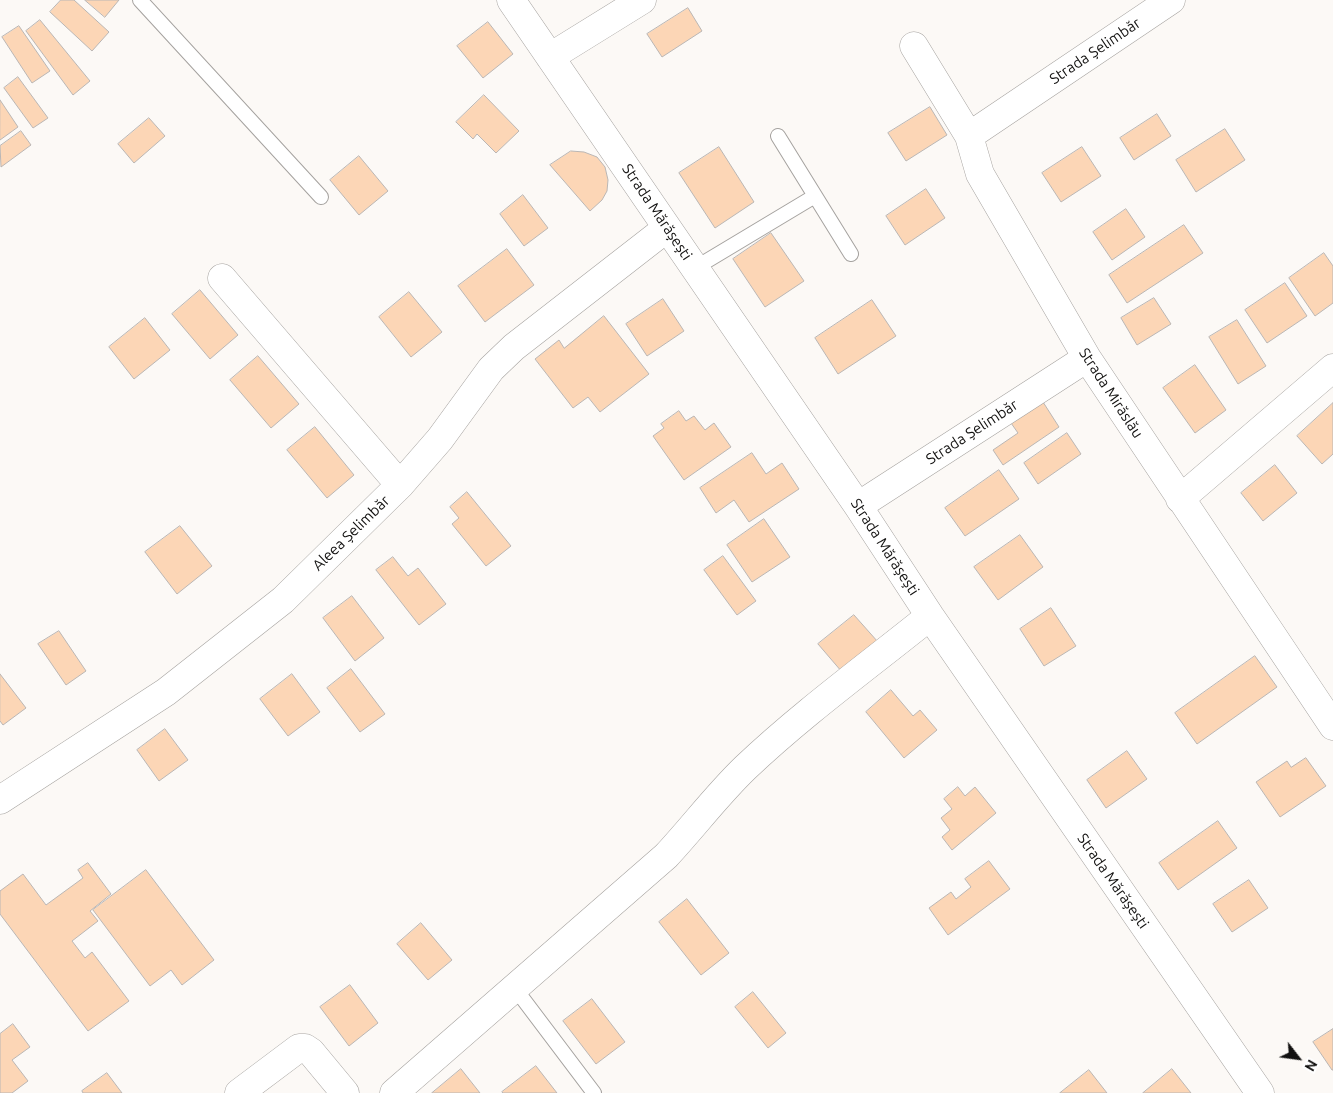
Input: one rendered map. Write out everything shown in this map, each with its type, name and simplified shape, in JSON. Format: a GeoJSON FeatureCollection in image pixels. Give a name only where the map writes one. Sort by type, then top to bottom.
{"type":"FeatureCollection","features":[{"type":"Feature","properties":{"kind":"street","name":"Strada Mărășești"},"geometry":{"type":"LineString","coordinates":[[511,0],[858,506],[930,616],[1260,1093]]}},
{"type":"Feature","properties":{"kind":"street"},"geometry":{"type":"LineString","coordinates":[[550,57],[642,0]]}},
{"type":"Feature","properties":{"kind":"street","name":"Strada Șelimbăr"},"geometry":{"type":"LineString","coordinates":[[969,136],[1171,0]]}},
{"type":"Feature","properties":{"kind":"street","name":"Strada Mirăslău"},"geometry":{"type":"LineString","coordinates":[[914,46],[969,136],[980,174],[1087,358],[1333,726]]}},
{"type":"Feature","properties":{"kind":"street","name":"Aleea Șelimbăr"},"geometry":{"type":"LineString","coordinates":[[0,800],[166,692],[283,600],[400,485],[440,439],[491,369],[514,347],[667,228]]}},
{"type":"Feature","properties":{"kind":"street"},"geometry":{"type":"LineString","coordinates":[[222,278],[400,485]]}},
{"type":"Feature","properties":{"kind":"street","name":"Strada Șelimbăr"},"geometry":{"type":"LineString","coordinates":[[858,506],[1087,358]]}},
{"type":"Feature","properties":{"kind":"street"},"geometry":{"type":"LineString","coordinates":[[1180,499],[1333,368]]}},
{"type":"Feature","properties":{"kind":"street"},"geometry":{"type":"LineString","coordinates":[[394,1093],[666,856],[702,818],[726,787],[773,742],[930,616]]}},
{"type":"Feature","properties":{"kind":"street"},"geometry":{"type":"LineString","coordinates":[[239,1093],[293,1051],[305,1048],[311,1052],[345,1093]]}},
{"type":"Feature","properties":{"kind":"lane"},"geometry":{"type":"LineString","coordinates":[[140,0],[321,197]]}},
{"type":"Feature","properties":{"kind":"lane"},"geometry":{"type":"LineString","coordinates":[[778,136],[851,254]]}},
{"type":"Feature","properties":{"kind":"lane"},"geometry":{"type":"LineString","coordinates":[[695,268],[815,196]]}},
{"type":"Feature","properties":{"kind":"lane"},"geometry":{"type":"LineString","coordinates":[[514,987],[594,1093]]}},
{"type":"Feature","properties":{"kind":"building"},"geometry":{"type":"Polygon","coordinates":[[[61,0],[74,0],[109,32],[92,51],[50,12],[61,0]]]}},
{"type":"Feature","properties":{"kind":"building"},"geometry":{"type":"Polygon","coordinates":[[[85,0],[119,0],[105,17],[85,0]]]}},
{"type":"Feature","properties":{"kind":"building"},"geometry":{"type":"Polygon","coordinates":[[[688,8],[702,31],[662,57],[647,34],[688,8]]]}},
{"type":"Feature","properties":{"kind":"building"},"geometry":{"type":"Polygon","coordinates":[[[40,20],[90,81],[73,95],[26,31],[40,20]]]}},
{"type":"Feature","properties":{"kind":"building"},"geometry":{"type":"Polygon","coordinates":[[[488,22],[513,54],[483,78],[457,46],[488,22]]]}},
{"type":"Feature","properties":{"kind":"building"},"geometry":{"type":"Polygon","coordinates":[[[19,26],[50,71],[32,83],[2,37],[19,26]]]}},
{"type":"Feature","properties":{"kind":"building"},"geometry":{"type":"Polygon","coordinates":[[[18,77],[48,118],[33,128],[4,88],[18,77]]]}},
{"type":"Feature","properties":{"kind":"building"},"geometry":{"type":"Polygon","coordinates":[[[484,95],[519,131],[496,153],[477,134],[473,139],[456,122],[484,95]]]}},
{"type":"Feature","properties":{"kind":"building"},"geometry":{"type":"Polygon","coordinates":[[[0,100],[18,127],[0,140],[0,100]]]}},
{"type":"Feature","properties":{"kind":"building"},"geometry":{"type":"Polygon","coordinates":[[[930,107],[947,135],[906,161],[888,133],[930,107]]]}},
{"type":"Feature","properties":{"kind":"building"},"geometry":{"type":"Polygon","coordinates":[[[1157,114],[1171,136],[1134,160],[1120,138],[1157,114]]]}},
{"type":"Feature","properties":{"kind":"building"},"geometry":{"type":"Polygon","coordinates":[[[149,118],[165,136],[134,163],[118,144],[149,118]]]}},
{"type":"Feature","properties":{"kind":"building"},"geometry":{"type":"Polygon","coordinates":[[[1225,129],[1245,160],[1196,192],[1176,160],[1225,129]]]}},
{"type":"Feature","properties":{"kind":"building"},"geometry":{"type":"Polygon","coordinates":[[[21,131],[31,145],[1,167],[0,146],[21,131]]]}},
{"type":"Feature","properties":{"kind":"building"},"geometry":{"type":"Polygon","coordinates":[[[719,147],[754,202],[715,228],[679,173],[719,147]]]}},
{"type":"Feature","properties":{"kind":"building"},"geometry":{"type":"Polygon","coordinates":[[[1082,147],[1101,176],[1061,202],[1042,173],[1082,147]]]}},
{"type":"Feature","properties":{"kind":"building"},"geometry":{"type":"Polygon","coordinates":[[[571,151],[584,152],[597,157],[605,167],[608,180],[607,191],[602,200],[590,211],[550,165],[571,151]]]}},
{"type":"Feature","properties":{"kind":"building"},"geometry":{"type":"Polygon","coordinates":[[[359,156],[388,191],[359,215],[330,180],[359,156]]]}},
{"type":"Feature","properties":{"kind":"building"},"geometry":{"type":"Polygon","coordinates":[[[926,189],[945,218],[905,245],[886,216],[926,189]]]}},
{"type":"Feature","properties":{"kind":"building"},"geometry":{"type":"Polygon","coordinates":[[[523,195],[548,228],[524,246],[500,214],[523,195]]]}},
{"type":"Feature","properties":{"kind":"building"},"geometry":{"type":"Polygon","coordinates":[[[1126,209],[1145,237],[1112,260],[1093,232],[1126,209]]]}},
{"type":"Feature","properties":{"kind":"building"},"geometry":{"type":"Polygon","coordinates":[[[1184,225],[1203,253],[1127,303],[1109,275],[1184,225]]]}},
{"type":"Feature","properties":{"kind":"building"},"geometry":{"type":"Polygon","coordinates":[[[771,233],[804,281],[765,307],[733,259],[771,233]]]}},
{"type":"Feature","properties":{"kind":"building"},"geometry":{"type":"Polygon","coordinates":[[[507,249],[534,285],[485,322],[458,286],[507,249]]]}},
{"type":"Feature","properties":{"kind":"building"},"geometry":{"type":"Polygon","coordinates":[[[1324,253],[1333,266],[1333,303],[1315,316],[1289,278],[1324,253]]]}},
{"type":"Feature","properties":{"kind":"building"},"geometry":{"type":"Polygon","coordinates":[[[1285,283],[1307,316],[1267,343],[1245,310],[1285,283]]]}},
{"type":"Feature","properties":{"kind":"building"},"geometry":{"type":"Polygon","coordinates":[[[200,290],[238,335],[210,359],[172,314],[200,290]]]}},
{"type":"Feature","properties":{"kind":"building"},"geometry":{"type":"Polygon","coordinates":[[[409,292],[442,332],[411,357],[379,317],[409,292]]]}},
{"type":"Feature","properties":{"kind":"building"},"geometry":{"type":"Polygon","coordinates":[[[1154,298],[1171,324],[1137,345],[1121,318],[1154,298]]]}},
{"type":"Feature","properties":{"kind":"building"},"geometry":{"type":"Polygon","coordinates":[[[663,299],[684,331],[647,356],[626,324],[663,299]]]}},
{"type":"Feature","properties":{"kind":"building"},"geometry":{"type":"Polygon","coordinates":[[[872,300],[896,336],[838,374],[815,338],[872,300]]]}},
{"type":"Feature","properties":{"kind":"building"},"geometry":{"type":"Polygon","coordinates":[[[604,316],[649,374],[600,412],[588,397],[573,408],[535,359],[559,340],[564,348],[604,316]]]}},
{"type":"Feature","properties":{"kind":"building"},"geometry":{"type":"Polygon","coordinates":[[[145,318],[170,350],[134,379],[109,347],[145,318]]]}},
{"type":"Feature","properties":{"kind":"building"},"geometry":{"type":"Polygon","coordinates":[[[1237,320],[1266,366],[1238,384],[1209,337],[1237,320]]]}},
{"type":"Feature","properties":{"kind":"building"},"geometry":{"type":"Polygon","coordinates":[[[258,356],[299,404],[271,428],[230,380],[258,356]]]}},
{"type":"Feature","properties":{"kind":"building"},"geometry":{"type":"Polygon","coordinates":[[[1195,365],[1226,410],[1195,433],[1163,388],[1195,365]]]}},
{"type":"Feature","properties":{"kind":"building"},"geometry":{"type":"Polygon","coordinates":[[[1043,402],[1059,427],[1003,465],[993,450],[1018,433],[1011,423],[1043,402]]]}},
{"type":"Feature","properties":{"kind":"building"},"geometry":{"type":"Polygon","coordinates":[[[1333,403],[1333,454],[1322,464],[1297,436],[1333,403]]]}},
{"type":"Feature","properties":{"kind":"building"},"geometry":{"type":"Polygon","coordinates":[[[679,411],[686,421],[694,416],[705,430],[714,423],[731,447],[684,480],[653,436],[664,428],[661,424],[679,411]]]}},
{"type":"Feature","properties":{"kind":"building"},"geometry":{"type":"Polygon","coordinates":[[[315,427],[354,475],[327,498],[287,450],[315,427]]]}},
{"type":"Feature","properties":{"kind":"building"},"geometry":{"type":"Polygon","coordinates":[[[1067,433],[1081,454],[1038,484],[1024,463],[1067,433]]]}},
{"type":"Feature","properties":{"kind":"building"},"geometry":{"type":"Polygon","coordinates":[[[752,453],[766,474],[782,463],[799,489],[749,522],[734,500],[716,513],[700,488],[752,453]]]}},
{"type":"Feature","properties":{"kind":"building"},"geometry":{"type":"Polygon","coordinates":[[[1275,465],[1297,493],[1263,521],[1241,493],[1275,465]]]}},
{"type":"Feature","properties":{"kind":"building"},"geometry":{"type":"Polygon","coordinates":[[[999,470],[1019,499],[965,536],[945,508],[999,470]]]}},
{"type":"Feature","properties":{"kind":"building"},"geometry":{"type":"Polygon","coordinates":[[[467,492],[511,546],[486,566],[452,524],[459,518],[450,507],[467,492]]]}},
{"type":"Feature","properties":{"kind":"building"},"geometry":{"type":"Polygon","coordinates":[[[764,519],[790,557],[752,582],[727,545],[764,519]]]}},
{"type":"Feature","properties":{"kind":"building"},"geometry":{"type":"Polygon","coordinates":[[[180,526],[212,566],[177,594],[145,552],[180,526]]]}},
{"type":"Feature","properties":{"kind":"building"},"geometry":{"type":"Polygon","coordinates":[[[1020,535],[1043,567],[998,600],[974,567],[1020,535]]]}},
{"type":"Feature","properties":{"kind":"building"},"geometry":{"type":"Polygon","coordinates":[[[723,556],[756,601],[737,615],[704,570],[723,556]]]}},
{"type":"Feature","properties":{"kind":"building"},"geometry":{"type":"Polygon","coordinates":[[[393,557],[408,576],[418,568],[446,604],[419,625],[376,570],[393,557]]]}},
{"type":"Feature","properties":{"kind":"building"},"geometry":{"type":"Polygon","coordinates":[[[352,596],[384,638],[355,661],[323,618],[352,596]]]}},
{"type":"Feature","properties":{"kind":"building"},"geometry":{"type":"Polygon","coordinates":[[[1051,608],[1076,646],[1044,666],[1020,629],[1051,608]]]}},
{"type":"Feature","properties":{"kind":"building"},"geometry":{"type":"Polygon","coordinates":[[[854,615],[878,642],[842,672],[818,644],[854,615]]]}},
{"type":"Feature","properties":{"kind":"building"},"geometry":{"type":"Polygon","coordinates":[[[59,631],[86,671],[66,685],[38,644],[59,631]]]}},
{"type":"Feature","properties":{"kind":"building"},"geometry":{"type":"Polygon","coordinates":[[[1255,656],[1277,687],[1197,744],[1175,713],[1255,656]]]}},
{"type":"Feature","properties":{"kind":"building"},"geometry":{"type":"Polygon","coordinates":[[[351,669],[385,714],[360,732],[327,688],[351,669]]]}},
{"type":"Feature","properties":{"kind":"building"},"geometry":{"type":"Polygon","coordinates":[[[0,674],[26,708],[3,725],[0,721],[0,674]]]}},
{"type":"Feature","properties":{"kind":"building"},"geometry":{"type":"Polygon","coordinates":[[[292,674],[320,712],[288,736],[260,699],[292,674]]]}},
{"type":"Feature","properties":{"kind":"building"},"geometry":{"type":"Polygon","coordinates":[[[891,690],[913,716],[920,710],[937,730],[904,758],[866,712],[891,690]]]}},
{"type":"Feature","properties":{"kind":"building"},"geometry":{"type":"Polygon","coordinates":[[[165,729],[188,760],[159,781],[137,750],[165,729]]]}},
{"type":"Feature","properties":{"kind":"building"},"geometry":{"type":"Polygon","coordinates":[[[1127,751],[1147,779],[1106,808],[1087,780],[1127,751]]]}},
{"type":"Feature","properties":{"kind":"building"},"geometry":{"type":"Polygon","coordinates":[[[1306,758],[1326,786],[1280,817],[1256,782],[1287,761],[1291,767],[1306,758]]]}},
{"type":"Feature","properties":{"kind":"building"},"geometry":{"type":"Polygon","coordinates":[[[958,787],[965,796],[975,787],[996,813],[952,850],[942,837],[950,830],[941,818],[952,809],[944,799],[958,787]]]}},
{"type":"Feature","properties":{"kind":"building"},"geometry":{"type":"Polygon","coordinates":[[[1218,821],[1237,848],[1178,890],[1159,863],[1218,821]]]}},
{"type":"Feature","properties":{"kind":"building"},"geometry":{"type":"Polygon","coordinates":[[[989,861],[1010,889],[948,935],[929,908],[951,892],[956,899],[971,887],[965,879],[989,861]]]}},
{"type":"Feature","properties":{"kind":"building"},"geometry":{"type":"Polygon","coordinates":[[[88,863],[111,894],[90,911],[98,921],[72,941],[85,958],[92,952],[129,1001],[88,1031],[0,914],[0,891],[23,874],[46,905],[83,878],[78,870],[88,863]]]}},
{"type":"Feature","properties":{"kind":"building"},"geometry":{"type":"Polygon","coordinates":[[[146,870],[214,960],[182,985],[171,970],[150,986],[93,910],[146,870]]]}},
{"type":"Feature","properties":{"kind":"building"},"geometry":{"type":"Polygon","coordinates":[[[1249,880],[1268,908],[1232,932],[1213,904],[1249,880]]]}},
{"type":"Feature","properties":{"kind":"building"},"geometry":{"type":"Polygon","coordinates":[[[687,899],[729,953],[701,975],[659,922],[687,899]]]}},
{"type":"Feature","properties":{"kind":"building"},"geometry":{"type":"Polygon","coordinates":[[[421,923],[452,960],[428,980],[397,944],[421,923]]]}},
{"type":"Feature","properties":{"kind":"building"},"geometry":{"type":"Polygon","coordinates":[[[350,985],[378,1023],[349,1046],[320,1007],[350,985]]]}},
{"type":"Feature","properties":{"kind":"building"},"geometry":{"type":"Polygon","coordinates":[[[753,992],[786,1033],[768,1048],[735,1007],[753,992]]]}},
{"type":"Feature","properties":{"kind":"building"},"geometry":{"type":"Polygon","coordinates":[[[592,999],[625,1042],[596,1064],[563,1021],[592,999]]]}},
{"type":"Feature","properties":{"kind":"building"},"geometry":{"type":"Polygon","coordinates":[[[13,1024],[30,1047],[12,1060],[28,1081],[12,1093],[0,1093],[0,1034],[13,1024]]]}},
{"type":"Feature","properties":{"kind":"building"},"geometry":{"type":"Polygon","coordinates":[[[1333,1029],[1333,1070],[1332,1070],[1313,1042],[1333,1029]]]}},
{"type":"Feature","properties":{"kind":"building"},"geometry":{"type":"Polygon","coordinates":[[[536,1066],[557,1093],[502,1092],[536,1066]]]}},
{"type":"Feature","properties":{"kind":"building"},"geometry":{"type":"Polygon","coordinates":[[[461,1069],[480,1093],[432,1093],[461,1069]]]}},
{"type":"Feature","properties":{"kind":"building"},"geometry":{"type":"Polygon","coordinates":[[[1172,1069],[1191,1093],[1143,1093],[1172,1069]]]}},
{"type":"Feature","properties":{"kind":"building"},"geometry":{"type":"Polygon","coordinates":[[[1089,1070],[1107,1093],[1060,1093],[1089,1070]]]}},
{"type":"Feature","properties":{"kind":"building"},"geometry":{"type":"Polygon","coordinates":[[[107,1073],[122,1093],[83,1093],[82,1091],[107,1073]]]}}]}
